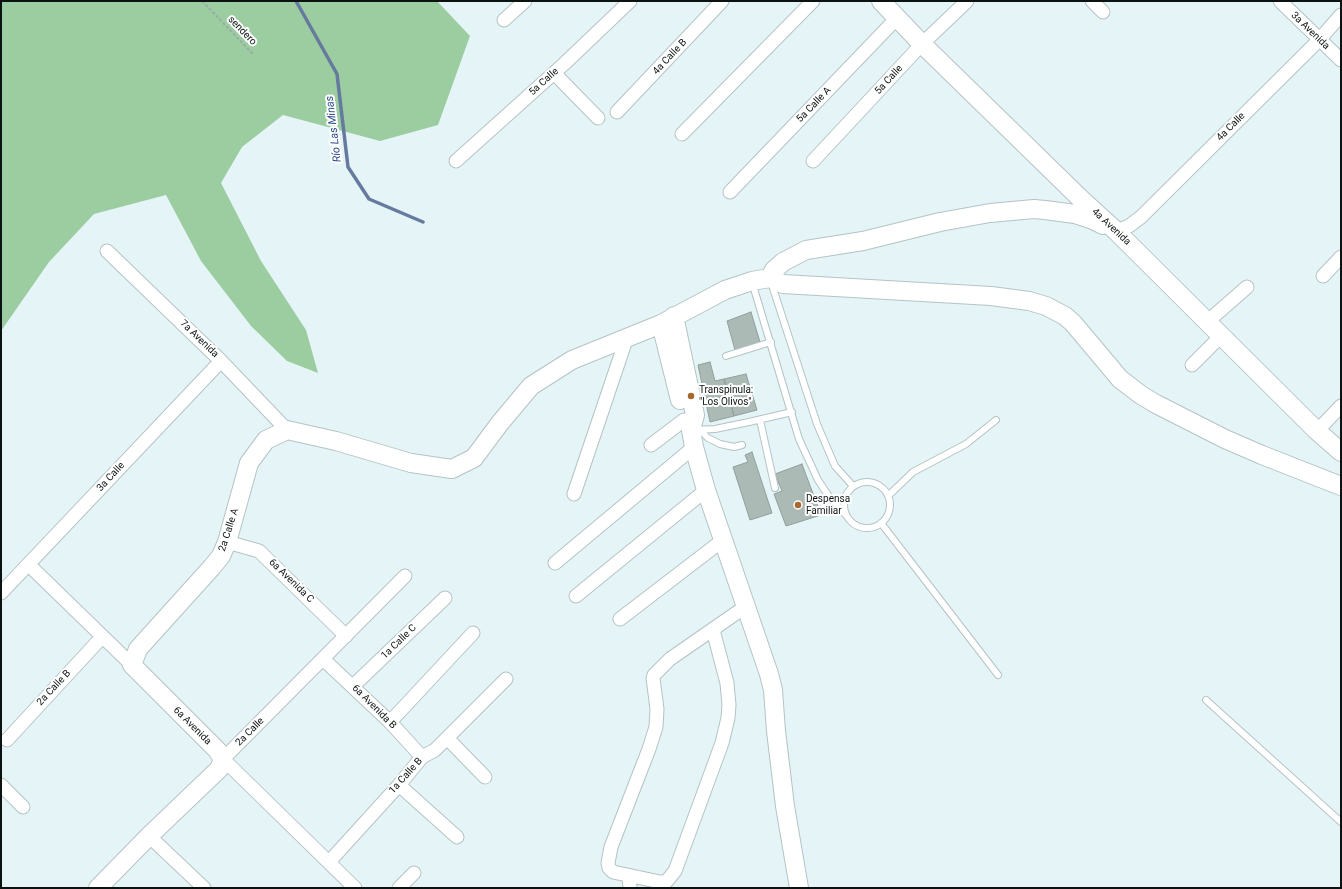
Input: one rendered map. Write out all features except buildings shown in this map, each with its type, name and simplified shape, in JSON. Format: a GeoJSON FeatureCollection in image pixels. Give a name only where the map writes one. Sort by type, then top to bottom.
{"type":"FeatureCollection","features":[{"type":"Feature","properties":{"kind":"street"},"geometry":{"type":"LineString","coordinates":[[504,20],[525,1]]}},
{"type":"Feature","properties":{"kind":"street","name":"5a Calle"},"geometry":{"type":"LineString","coordinates":[[456,161],[554,73],[630,1]]}},
{"type":"Feature","properties":{"kind":"street","name":"4a Calle B"},"geometry":{"type":"LineString","coordinates":[[617,112],[722,1]]}},
{"type":"Feature","properties":{"kind":"street"},"geometry":{"type":"LineString","coordinates":[[682,134],[813,1]]}},
{"type":"Feature","properties":{"kind":"street","name":"4a Avenida"},"geometry":{"type":"LineString","coordinates":[[881,1],[922,44],[1083,201],[1116,231],[1317,431],[1341,452]]}},
{"type":"Feature","properties":{"kind":"street","name":"5a Calle"},"geometry":{"type":"LineString","coordinates":[[813,161],[922,44],[967,1]]}},
{"type":"Feature","properties":{"kind":"street"},"geometry":{"type":"LineString","coordinates":[[1092,1],[1103,12]]}},
{"type":"Feature","properties":{"kind":"street","name":"3a Avenida"},"geometry":{"type":"LineString","coordinates":[[1280,1],[1319,40],[1341,59]]}},
{"type":"Feature","properties":{"kind":"street","name":"4a Calle"},"geometry":{"type":"LineString","coordinates":[[1116,231],[1129,226],[1141,216],[1319,40],[1341,15]]}},
{"type":"Feature","properties":{"kind":"street","name":"5a Calle A"},"geometry":{"type":"LineString","coordinates":[[730,192],[897,18]]}},
{"type":"Feature","properties":{"kind":"street"},"geometry":{"type":"LineString","coordinates":[[554,73],[598,118]]}},
{"type":"Feature","properties":{"kind":"street"},"geometry":{"type":"LineString","coordinates":[[770,278],[774,270],[783,262],[806,250],[863,241],[940,222],[996,213],[1034,209],[1059,211],[1093,220],[1116,231]]}},
{"type":"Feature","properties":{"kind":"street","name":"7a Avenida"},"geometry":{"type":"LineString","coordinates":[[107,251],[221,361],[287,430]]}},
{"type":"Feature","properties":{"kind":"street"},"geometry":{"type":"LineString","coordinates":[[1323,276],[1341,257]]}},
{"type":"Feature","properties":{"kind":"street"},"geometry":{"type":"LineString","coordinates":[[287,430],[336,441],[411,463],[452,469],[474,458],[500,423],[531,386],[572,360],[668,320],[725,290],[752,281],[770,278],[783,284],[991,296],[1029,301],[1046,306],[1065,316],[1073,323],[1120,379],[1141,395],[1225,439],[1341,486]]}},
{"type":"Feature","properties":{"kind":"street"},"geometry":{"type":"LineString","coordinates":[[1207,322],[1247,287]]}},
{"type":"Feature","properties":{"kind":"street"},"geometry":{"type":"LineString","coordinates":[[668,320],[666,345],[680,400],[692,432],[706,490],[769,674],[773,690],[776,731],[799,888]]}},
{"type":"Feature","properties":{"kind":"street"},"geometry":{"type":"LineString","coordinates":[[555,563],[692,432],[695,415],[668,320]]}},
{"type":"Feature","properties":{"kind":"street"},"geometry":{"type":"LineString","coordinates":[[634,334],[660,339],[666,345]]}},
{"type":"Feature","properties":{"kind":"street"},"geometry":{"type":"LineString","coordinates":[[574,494],[634,334]]}},
{"type":"Feature","properties":{"kind":"street"},"geometry":{"type":"LineString","coordinates":[[1192,365],[1221,336]]}},
{"type":"Feature","properties":{"kind":"street","name":"3a Calle"},"geometry":{"type":"LineString","coordinates":[[1,593],[221,361]]}},
{"type":"Feature","properties":{"kind":"street"},"geometry":{"type":"LineString","coordinates":[[1317,431],[1341,406]]}},
{"type":"Feature","properties":{"kind":"street","name":"2a Calle A"},"geometry":{"type":"LineString","coordinates":[[132,665],[138,649],[221,556],[227,542],[249,463],[266,440],[287,430]]}},
{"type":"Feature","properties":{"kind":"street"},"geometry":{"type":"LineString","coordinates":[[651,445],[692,432]]}},
{"type":"Feature","properties":{"kind":"street"},"geometry":{"type":"LineString","coordinates":[[576,596],[706,490]]}},
{"type":"Feature","properties":{"kind":"street"},"geometry":{"type":"LineString","coordinates":[[620,619],[724,540]]}},
{"type":"Feature","properties":{"kind":"street","name":"6a Avenida C"},"geometry":{"type":"LineString","coordinates":[[227,542],[259,551],[346,636]]}},
{"type":"Feature","properties":{"kind":"street","name":"6a Avenida"},"geometry":{"type":"LineString","coordinates":[[29,565],[132,665],[217,750],[223,759],[329,862],[341,883],[355,888]]}},
{"type":"Feature","properties":{"kind":"street","name":"2a Calle"},"geometry":{"type":"LineString","coordinates":[[105,886],[149,836],[219,769],[223,759],[324,659],[404,576]]}},
{"type":"Feature","properties":{"kind":"street","name":"1a Calle C"},"geometry":{"type":"LineString","coordinates":[[353,686],[445,598]]}},
{"type":"Feature","properties":{"kind":"street"},"geometry":{"type":"LineString","coordinates":[[713,630],[722,659],[727,683],[729,705],[726,730],[715,765],[675,871],[666,885],[629,882],[611,870],[608,863],[608,858],[649,749],[656,726],[657,709],[654,676],[660,667],[670,659],[745,607]]}},
{"type":"Feature","properties":{"kind":"street"},"geometry":{"type":"LineString","coordinates":[[390,722],[473,633]]}},
{"type":"Feature","properties":{"kind":"street","name":"2a Calle B"},"geometry":{"type":"LineString","coordinates":[[7,740],[102,637]]}},
{"type":"Feature","properties":{"kind":"street","name":"6a Avenida B"},"geometry":{"type":"LineString","coordinates":[[324,659],[390,722],[422,757]]}},
{"type":"Feature","properties":{"kind":"street","name":"1a Calle B"},"geometry":{"type":"LineString","coordinates":[[329,862],[399,785],[422,757],[432,752],[448,739],[506,679]]}},
{"type":"Feature","properties":{"kind":"street"},"geometry":{"type":"LineString","coordinates":[[448,739],[485,777]]}},
{"type":"Feature","properties":{"kind":"street"},"geometry":{"type":"LineString","coordinates":[[1,785],[23,807]]}},
{"type":"Feature","properties":{"kind":"street"},"geometry":{"type":"LineString","coordinates":[[399,785],[456,837]]}},
{"type":"Feature","properties":{"kind":"street"},"geometry":{"type":"LineString","coordinates":[[149,836],[204,888]]}},
{"type":"Feature","properties":{"kind":"street"},"geometry":{"type":"LineString","coordinates":[[399,888],[414,873]]}},
{"type":"Feature","properties":{"kind":"lane"},"geometry":{"type":"LineString","coordinates":[[770,278],[817,424],[835,466],[853,486]]}},
{"type":"Feature","properties":{"kind":"lane"},"geometry":{"type":"LineString","coordinates":[[752,281],[799,438],[818,480],[828,495],[850,520],[856,525],[862,527],[869,528],[881,523],[889,513],[889,495],[880,485],[874,482],[866,481],[859,483],[849,490],[844,502],[846,514]]}},
{"type":"Feature","properties":{"kind":"lane"},"geometry":{"type":"LineString","coordinates":[[726,356],[770,342]]}},
{"type":"Feature","properties":{"kind":"lane"},"geometry":{"type":"LineString","coordinates":[[692,432],[760,420],[792,412]]}},
{"type":"Feature","properties":{"kind":"lane"},"geometry":{"type":"LineString","coordinates":[[760,420],[775,488]]}},
{"type":"Feature","properties":{"kind":"lane"},"geometry":{"type":"LineString","coordinates":[[889,495],[913,472],[964,445],[996,420]]}},
{"type":"Feature","properties":{"kind":"lane"},"geometry":{"type":"LineString","coordinates":[[692,432],[720,444],[734,447],[742,445]]}},
{"type":"Feature","properties":{"kind":"lane"},"geometry":{"type":"LineString","coordinates":[[881,523],[998,674]]}},
{"type":"Feature","properties":{"kind":"lane"},"geometry":{"type":"LineString","coordinates":[[1206,700],[1341,822]]}},
{"type":"Feature","properties":{"kind":"path","name":"sendero"},"geometry":{"type":"LineString","coordinates":[[202,1],[254,54]]}},
{"type":"Feature","properties":{"kind":"green space"},"geometry":{"type":"Polygon","coordinates":[[[1,1],[437,1],[470,36],[438,125],[380,141],[283,115],[242,147],[221,183],[261,261],[306,330],[318,373],[287,361],[251,326],[201,261],[166,195],[94,214],[49,262],[1,331],[1,1]]]}},
{"type":"Feature","properties":{"kind":"waterway","name":"Río Las Minas"},"geometry":{"type":"LineString","coordinates":[[296,1],[337,74],[348,167],[369,199],[423,222]]}},
{"type":"Feature","properties":{"kind":"place","name":"Transpinula: \"Los Olivos\""},"geometry":{"type":"Point","coordinates":[691,396]}},
{"type":"Feature","properties":{"kind":"place","name":"Despensa Familiar"},"geometry":{"type":"Point","coordinates":[798,505]}}]}
